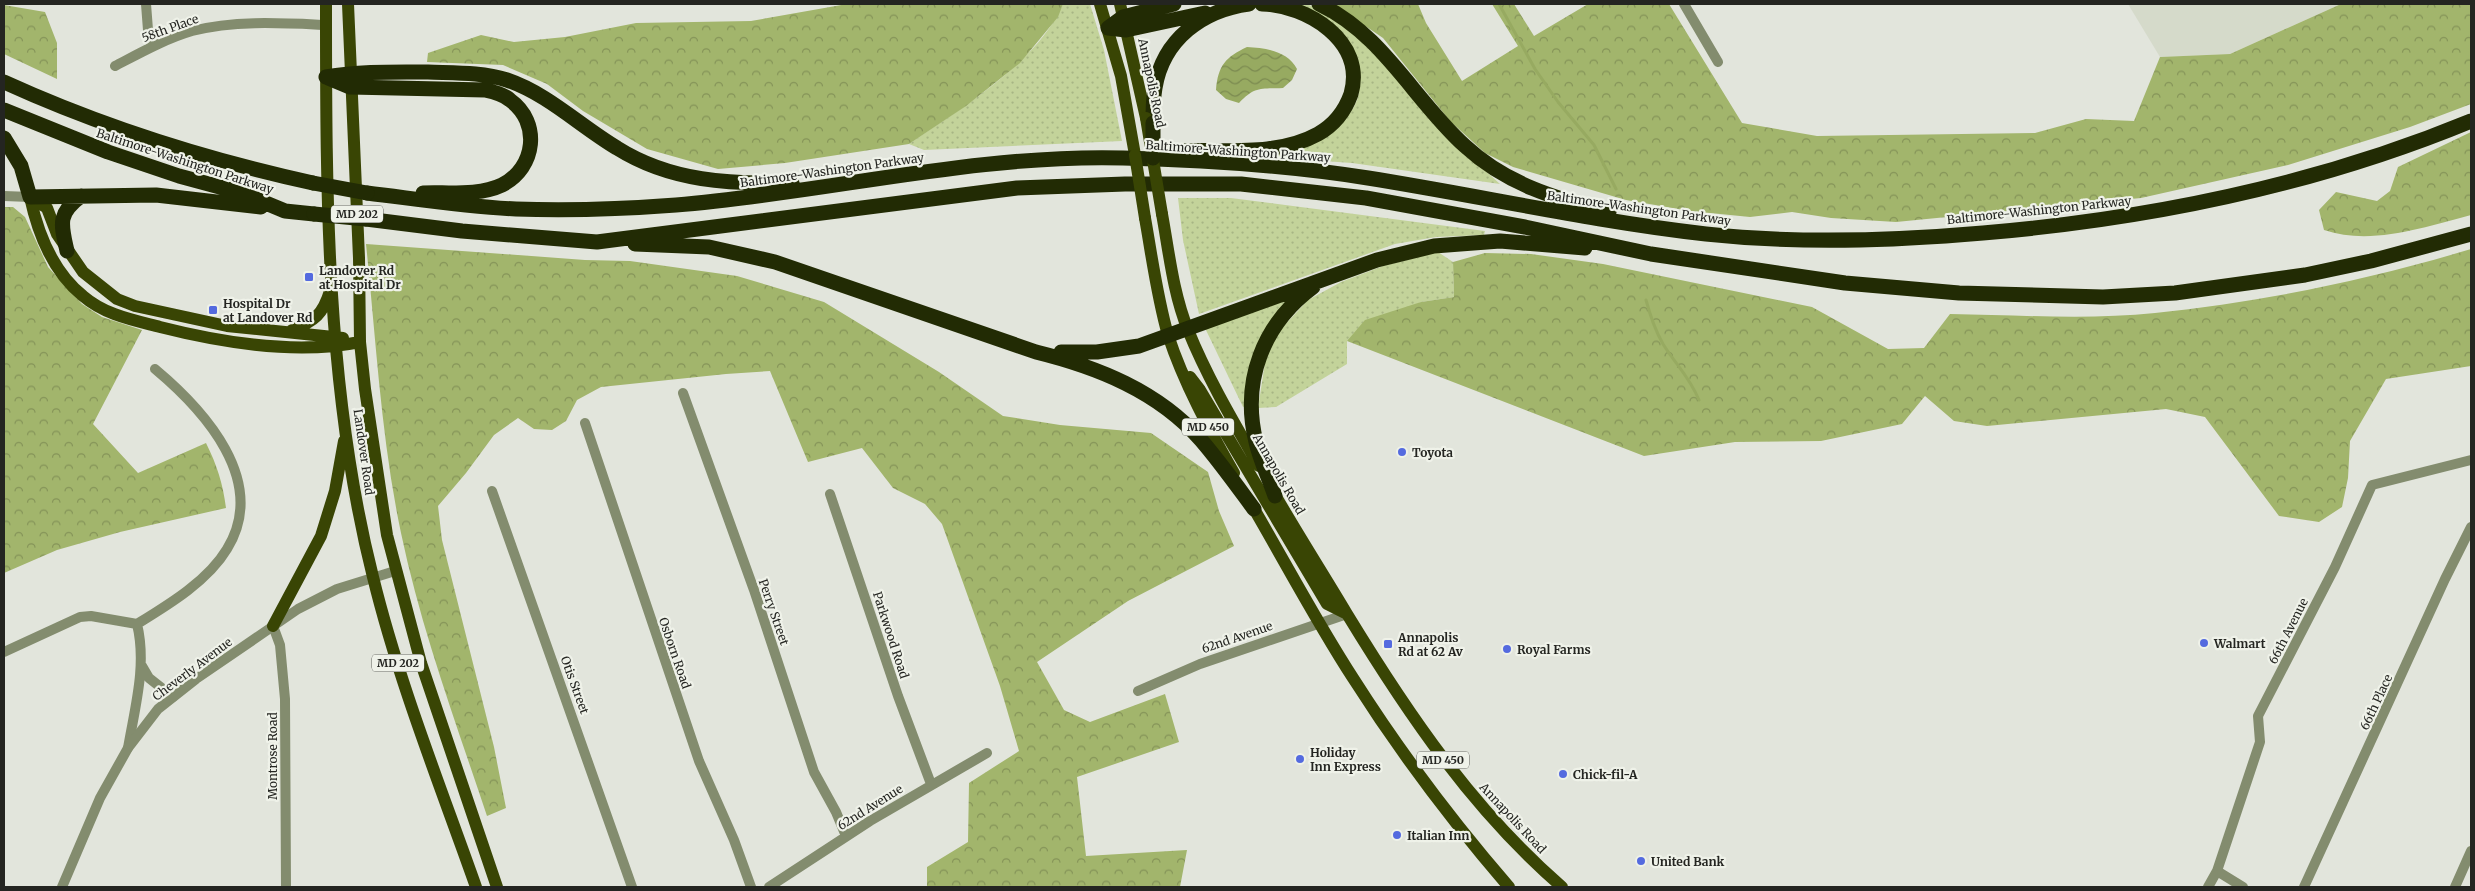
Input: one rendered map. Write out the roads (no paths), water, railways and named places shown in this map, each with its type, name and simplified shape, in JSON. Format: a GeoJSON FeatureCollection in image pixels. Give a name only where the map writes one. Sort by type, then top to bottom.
{"type":"FeatureCollection","features":[{"type":"Feature","properties":{"kind":"highway"},"geometry":{"type":"LineString","coordinates":[[1108,28],[1123,17],[1174,4]]}},
{"type":"Feature","properties":{"kind":"highway"},"geometry":{"type":"LineString","coordinates":[[1123,17],[1216,11],[1249,4]]}},
{"type":"Feature","properties":{"kind":"highway"},"geometry":{"type":"LineString","coordinates":[[1120,157],[1181,150],[1278,147],[1310,138],[1330,126],[1340,117],[1349,100],[1353,75],[1347,50],[1332,30],[1306,15],[1288,8],[1262,4]]}},
{"type":"Feature","properties":{"kind":"highway"},"geometry":{"type":"LineString","coordinates":[[1319,4],[1344,18],[1362,33],[1465,146],[1507,178],[1540,192],[1582,205],[1683,231]]}},
{"type":"Feature","properties":{"kind":"highway"},"geometry":{"type":"LineString","coordinates":[[1153,158],[1150,121],[1154,88],[1163,62],[1170,49],[1184,33],[1201,19],[1216,11]]}},
{"type":"Feature","properties":{"kind":"highway"},"geometry":{"type":"LineString","coordinates":[[350,80],[470,73],[508,80],[546,100],[617,148],[645,162],[681,176],[750,183],[856,182]]}},
{"type":"Feature","properties":{"kind":"highway"},"geometry":{"type":"LineString","coordinates":[[326,78],[485,90],[511,100],[528,123],[531,138],[526,161],[516,174],[504,184],[488,190],[374,194]]}},
{"type":"Feature","properties":{"kind":"highway","name":"Baltimore-Washington Parkway"},"geometry":{"type":"LineString","coordinates":[[4,82],[56,106],[188,153],[313,183],[374,194],[517,209],[602,210],[678,205],[1014,162],[1120,157],[1317,171],[1370,178],[1594,219],[1683,231],[1781,240],[1842,242],[1953,236],[2096,221],[2166,210],[2278,185],[2391,151],[2471,121]]}},
{"type":"Feature","properties":{"kind":"highway","name":"Baltimore-Washington Parkway"},"geometry":{"type":"LineString","coordinates":[[4,110],[108,152],[179,176],[242,193],[285,211],[462,231],[597,242],[1017,188],[1182,183],[1241,184],[1366,198],[1525,227],[1651,254],[1899,289],[2020,296],[2103,298],[2175,293],[2305,275],[2371,261],[2471,234]]}},
{"type":"Feature","properties":{"kind":"highway"},"geometry":{"type":"LineString","coordinates":[[4,138],[21,166],[30,197],[156,195],[285,211]]}},
{"type":"Feature","properties":{"kind":"highway"},"geometry":{"type":"LineString","coordinates":[[67,251],[62,219],[70,205],[81,196]]}},
{"type":"Feature","properties":{"kind":"highway"},"geometry":{"type":"LineString","coordinates":[[1036,352],[1119,350],[1169,336],[1407,251],[1469,242],[1500,241],[1651,254]]}},
{"type":"Feature","properties":{"kind":"highway"},"geometry":{"type":"LineString","coordinates":[[597,242],[709,247],[775,262],[1036,352],[1072,361],[1101,372],[1158,402],[1201,440],[1254,510]]}},
{"type":"Feature","properties":{"kind":"highway"},"geometry":{"type":"LineString","coordinates":[[1275,496],[1256,444],[1252,425],[1252,388],[1255,368],[1267,336],[1286,310],[1316,285],[1336,275]]}},
{"type":"Feature","properties":{"kind":"main road","name":"Landover Road"},"geometry":{"type":"LineString","coordinates":[[326,4],[326,78],[332,283],[346,431],[373,578],[407,689],[476,887]]}},
{"type":"Feature","properties":{"kind":"main road","name":"Landover Road"},"geometry":{"type":"LineString","coordinates":[[348,4],[359,258],[360,342],[379,486],[395,572],[441,726],[497,887]]}},
{"type":"Feature","properties":{"kind":"main road","name":"MD 450"},"geometry":{"type":"LineString","coordinates":[[1100,4],[1108,28],[1129,115],[1160,305],[1169,336],[1204,420],[1254,510],[1356,684],[1416,771],[1509,887]]}},
{"type":"Feature","properties":{"kind":"main road","name":"Annapolis Road"},"geometry":{"type":"LineString","coordinates":[[1123,17],[1150,121]]}},
{"type":"Feature","properties":{"kind":"main road","name":"Annapolis Road"},"geometry":{"type":"LineString","coordinates":[[1153,158],[1175,283],[1187,329],[1209,378],[1275,496],[1416,724],[1452,772],[1524,852],[1562,887]]}},
{"type":"Feature","properties":{"kind":"main road"},"geometry":{"type":"LineString","coordinates":[[30,197],[47,208],[57,234],[83,272],[117,299],[135,306],[227,326],[290,331],[336,341]]}},
{"type":"Feature","properties":{"kind":"main road"},"geometry":{"type":"LineString","coordinates":[[30,197],[42,238],[62,274],[84,297],[112,314],[198,337],[227,342],[360,342]]}},
{"type":"Feature","properties":{"kind":"main road"},"geometry":{"type":"LineString","coordinates":[[290,331],[312,321],[320,314],[325,307],[332,283]]}},
{"type":"Feature","properties":{"kind":"main road"},"geometry":{"type":"LineString","coordinates":[[1180,363],[1200,390],[1327,604],[1347,614]]}},
{"type":"Feature","properties":{"kind":"main road"},"geometry":{"type":"LineString","coordinates":[[273,626],[321,536],[335,491],[346,431]]}},
{"type":"Feature","properties":{"kind":"street"},"geometry":{"type":"LineString","coordinates":[[146,4],[148,30],[152,46]]}},
{"type":"Feature","properties":{"kind":"street"},"geometry":{"type":"LineString","coordinates":[[1684,4],[1718,62]]}},
{"type":"Feature","properties":{"kind":"street","name":"58th Place"},"geometry":{"type":"LineString","coordinates":[[115,66],[152,46],[208,28],[239,24],[326,25]]}},
{"type":"Feature","properties":{"kind":"street"},"geometry":{"type":"LineString","coordinates":[[4,196],[30,197]]}},
{"type":"Feature","properties":{"kind":"street"},"geometry":{"type":"LineString","coordinates":[[4,652],[80,617],[92,616],[137,624],[173,600],[213,567],[227,550],[235,534],[239,515],[239,496],[230,456],[219,436],[186,398],[155,369]]}},
{"type":"Feature","properties":{"kind":"street","name":"Perry Street"},"geometry":{"type":"LineString","coordinates":[[683,393],[754,590],[814,772],[836,812],[846,836]]}},
{"type":"Feature","properties":{"kind":"street","name":"Osborn Road"},"geometry":{"type":"LineString","coordinates":[[584,423],[699,761],[734,840],[752,887]]}},
{"type":"Feature","properties":{"kind":"street","name":"66th Avenue"},"geometry":{"type":"LineString","coordinates":[[2208,887],[2217,871],[2260,742],[2258,716],[2336,567],[2372,486],[2471,460]]}},
{"type":"Feature","properties":{"kind":"street","name":"Otis Street"},"geometry":{"type":"LineString","coordinates":[[492,491],[632,887]]}},
{"type":"Feature","properties":{"kind":"street","name":"Parkwood Road"},"geometry":{"type":"LineString","coordinates":[[830,494],[898,696],[931,784]]}},
{"type":"Feature","properties":{"kind":"street","name":"66th Place"},"geometry":{"type":"LineString","coordinates":[[2304,887],[2445,579],[2471,527]]}},
{"type":"Feature","properties":{"kind":"street","name":"Cheverly Avenue"},"geometry":{"type":"LineString","coordinates":[[62,887],[100,798],[128,748],[149,719],[173,697],[317,597],[395,572]]}},
{"type":"Feature","properties":{"kind":"street","name":"62nd Avenue"},"geometry":{"type":"LineString","coordinates":[[1138,692],[1200,664],[1347,614]]}},
{"type":"Feature","properties":{"kind":"street"},"geometry":{"type":"LineString","coordinates":[[128,748],[142,666],[141,640],[137,624]]}},
{"type":"Feature","properties":{"kind":"street","name":"Montrose Road"},"geometry":{"type":"LineString","coordinates":[[273,626],[280,645],[284,699],[286,887]]}},
{"type":"Feature","properties":{"kind":"street"},"geometry":{"type":"LineString","coordinates":[[142,666],[149,678],[173,697]]}},
{"type":"Feature","properties":{"kind":"street","name":"62nd Avenue"},"geometry":{"type":"LineString","coordinates":[[769,887],[846,836],[931,784],[987,753]]}},
{"type":"Feature","properties":{"kind":"street"},"geometry":{"type":"LineString","coordinates":[[2455,887],[2471,852]]}},
{"type":"Feature","properties":{"kind":"street"},"geometry":{"type":"LineString","coordinates":[[2217,871],[2243,887]]}},
{"type":"Feature","properties":{"kind":"water"},"geometry":{"type":"Polygon","coordinates":[[[1247,47],[1262,48],[1282,54],[1297,69],[1292,80],[1283,88],[1254,91],[1239,103],[1226,99],[1216,90],[1217,81],[1221,68],[1228,58],[1247,47]]]}},
{"type":"Feature","properties":{"kind":"waterway"},"geometry":{"type":"LineString","coordinates":[[1499,4],[1535,69],[1558,102],[1594,145],[1616,189]]}},
{"type":"Feature","properties":{"kind":"waterway"},"geometry":{"type":"LineString","coordinates":[[1646,300],[1660,339],[1691,384],[1699,400]]}},
{"type":"Feature","properties":{"kind":"place","name":"Landover Rd at Hospital Dr"},"geometry":{"type":"Point","coordinates":[309,277]}},
{"type":"Feature","properties":{"kind":"place","name":"Hospital Dr at Landover Rd"},"geometry":{"type":"Point","coordinates":[213,310]}},
{"type":"Feature","properties":{"kind":"place","name":"Toyota"},"geometry":{"type":"Point","coordinates":[1402,452]}},
{"type":"Feature","properties":{"kind":"place","name":"Walmart"},"geometry":{"type":"Point","coordinates":[2204,643]}},
{"type":"Feature","properties":{"kind":"place","name":"Annapolis Rd at 62 Av"},"geometry":{"type":"Point","coordinates":[1388,644]}},
{"type":"Feature","properties":{"kind":"place","name":"Royal Farms"},"geometry":{"type":"Point","coordinates":[1507,649]}},
{"type":"Feature","properties":{"kind":"place","name":"Holiday Inn Express"},"geometry":{"type":"Point","coordinates":[1300,759]}},
{"type":"Feature","properties":{"kind":"place","name":"Chick-fil-A"},"geometry":{"type":"Point","coordinates":[1563,774]}},
{"type":"Feature","properties":{"kind":"place","name":"Italian Inn"},"geometry":{"type":"Point","coordinates":[1397,835]}},
{"type":"Feature","properties":{"kind":"place","name":"United Bank"},"geometry":{"type":"Point","coordinates":[1641,861]}}]}
